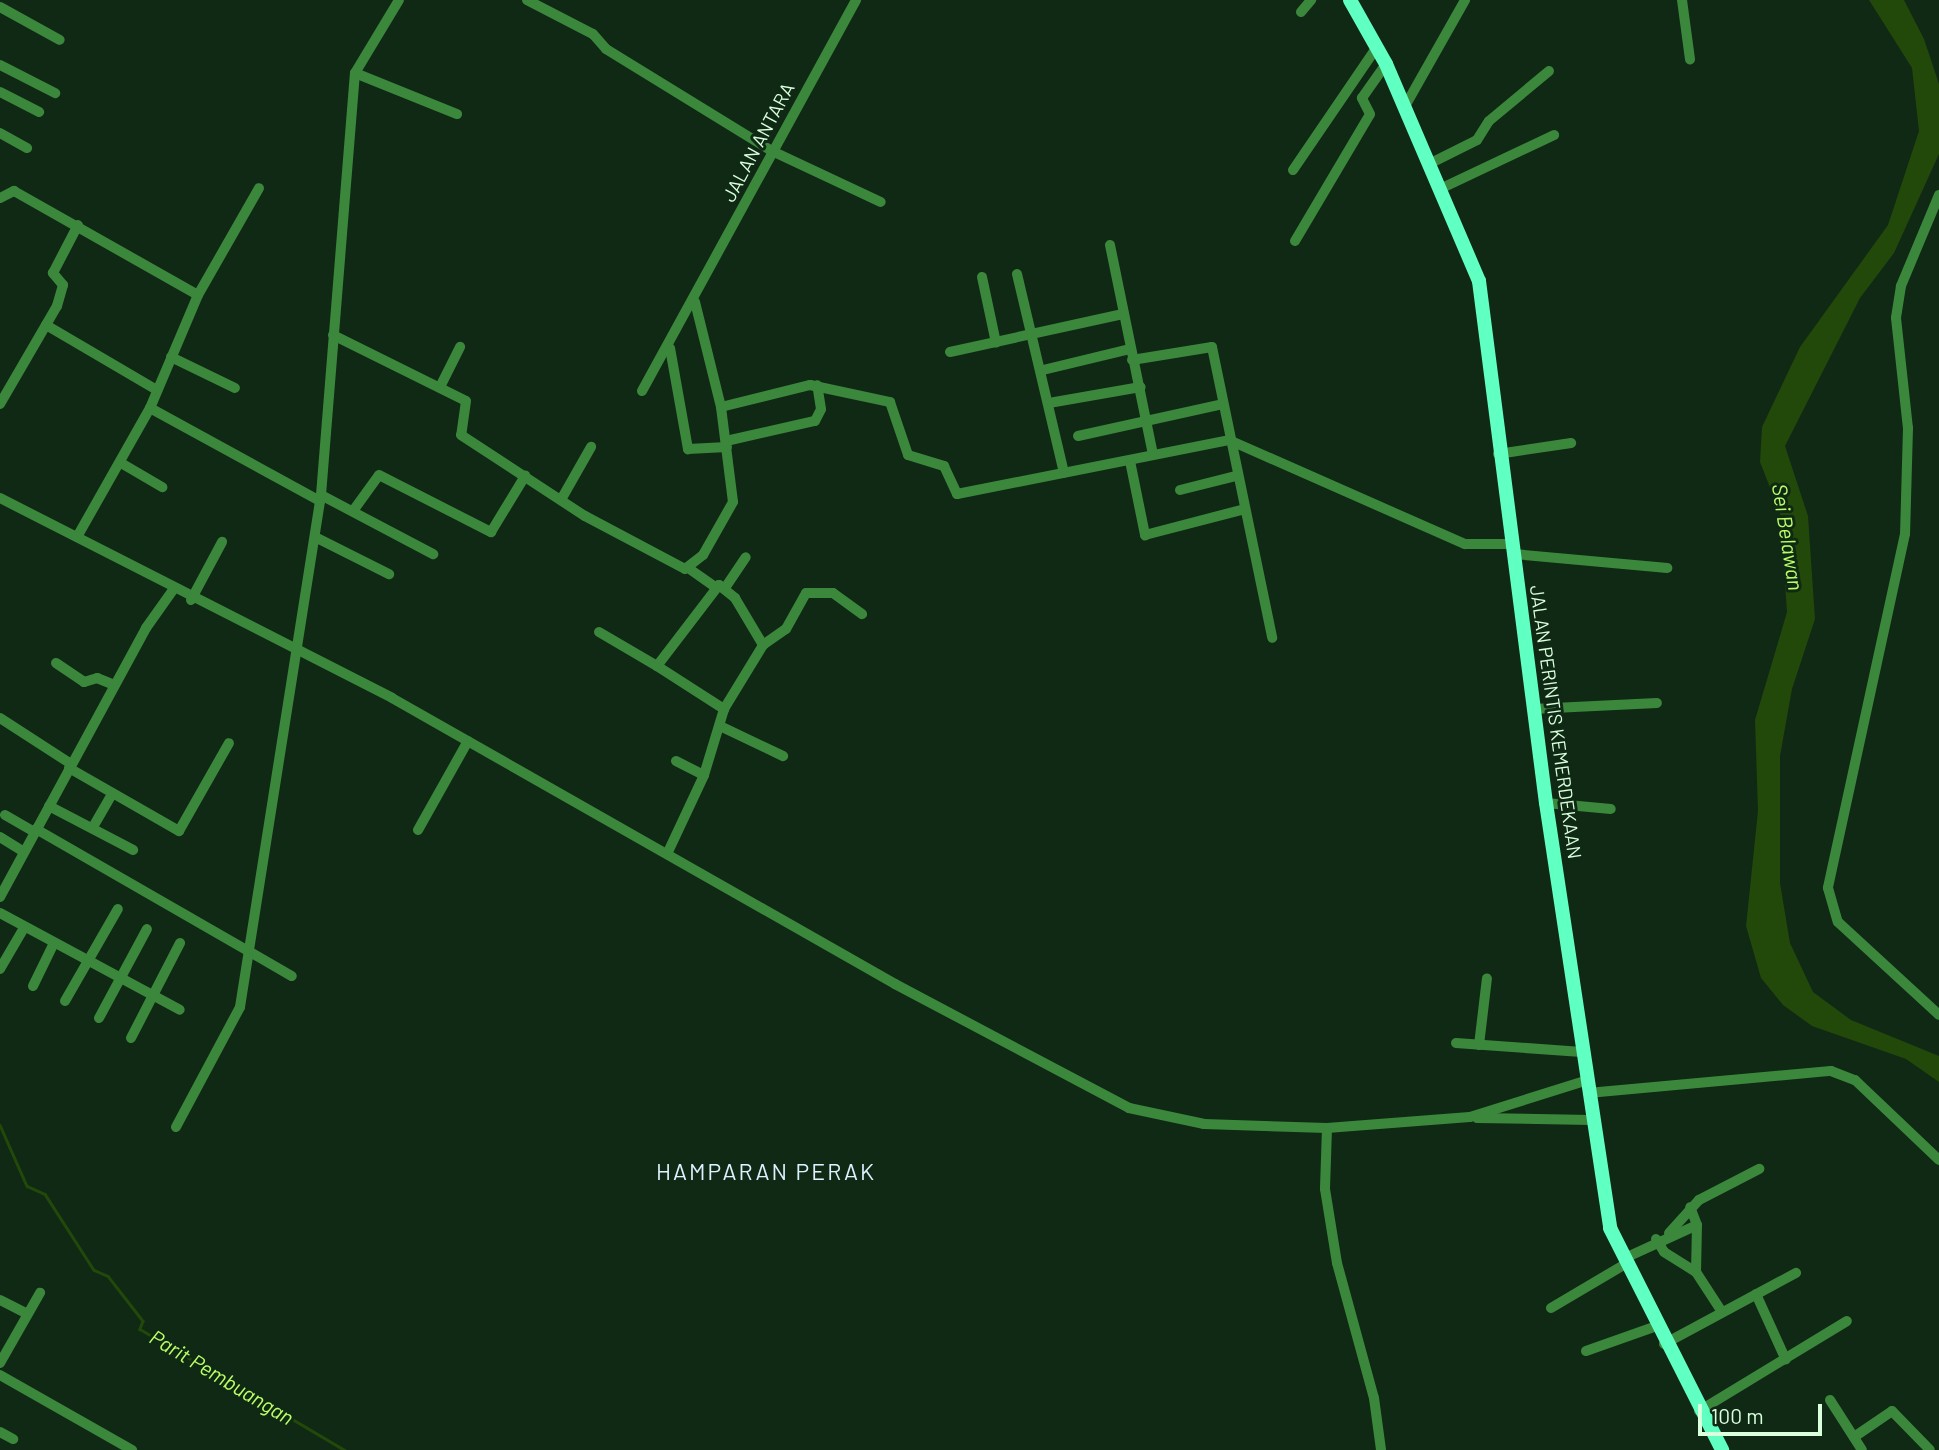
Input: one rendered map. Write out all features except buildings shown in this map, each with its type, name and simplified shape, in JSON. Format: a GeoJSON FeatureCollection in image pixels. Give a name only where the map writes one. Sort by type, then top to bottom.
{"type":"FeatureCollection","features":[{"type":"Feature","properties":{"kind":"main road","name":"JALAN PERINTIS KEMERDEKAAN"},"geometry":{"type":"LineString","coordinates":[[1350,0],[1386,64],[1442,188],[1479,281],[1498,454],[1514,549],[1546,803],[1591,1120],[1610,1228],[1664,1343],[1722,1450]]}},
{"type":"Feature","properties":{"kind":"street"},"geometry":{"type":"LineString","coordinates":[[176,1127],[240,1007],[243,951],[301,651],[321,498],[355,73],[399,0]]}},
{"type":"Feature","properties":{"kind":"street"},"geometry":{"type":"LineString","coordinates":[[527,0],[593,34],[606,49],[772,151],[881,202]]}},
{"type":"Feature","properties":{"kind":"street","name":"JALAN ANTARA"},"geometry":{"type":"LineString","coordinates":[[642,391],[670,348],[772,151],[856,0]]}},
{"type":"Feature","properties":{"kind":"street"},"geometry":{"type":"LineString","coordinates":[[1301,12],[1311,0]]}},
{"type":"Feature","properties":{"kind":"street"},"geometry":{"type":"LineString","coordinates":[[1404,108],[1465,0]]}},
{"type":"Feature","properties":{"kind":"street"},"geometry":{"type":"LineString","coordinates":[[1682,0],[1690,59]]}},
{"type":"Feature","properties":{"kind":"street"},"geometry":{"type":"LineString","coordinates":[[0,7],[60,40]]}},
{"type":"Feature","properties":{"kind":"street"},"geometry":{"type":"LineString","coordinates":[[1293,170],[1377,47]]}},
{"type":"Feature","properties":{"kind":"street"},"geometry":{"type":"LineString","coordinates":[[1295,241],[1370,114],[1362,98],[1386,64]]}},
{"type":"Feature","properties":{"kind":"street"},"geometry":{"type":"LineString","coordinates":[[0,65],[55,93]]}},
{"type":"Feature","properties":{"kind":"street"},"geometry":{"type":"LineString","coordinates":[[1431,163],[1477,140],[1489,121],[1549,71]]}},
{"type":"Feature","properties":{"kind":"street"},"geometry":{"type":"LineString","coordinates":[[355,73],[457,114]]}},
{"type":"Feature","properties":{"kind":"street"},"geometry":{"type":"LineString","coordinates":[[0,92],[39,112]]}},
{"type":"Feature","properties":{"kind":"street"},"geometry":{"type":"LineString","coordinates":[[0,133],[27,148]]}},
{"type":"Feature","properties":{"kind":"street"},"geometry":{"type":"LineString","coordinates":[[1442,188],[1554,135]]}},
{"type":"Feature","properties":{"kind":"street"},"geometry":{"type":"LineString","coordinates":[[77,537],[150,408],[155,389],[198,295],[259,188]]}},
{"type":"Feature","properties":{"kind":"street"},"geometry":{"type":"LineString","coordinates":[[0,198],[14,191],[79,225],[198,295]]}},
{"type":"Feature","properties":{"kind":"street"},"geometry":{"type":"LineString","coordinates":[[1938,200],[1901,286],[1896,318],[1908,461],[1899,581],[1828,888],[1838,922],[1939,1015]]}},
{"type":"Feature","properties":{"kind":"street"},"geometry":{"type":"LineString","coordinates":[[0,404],[47,325],[62,290],[53,273],[79,225]]}},
{"type":"Feature","properties":{"kind":"street"},"geometry":{"type":"LineString","coordinates":[[1110,245],[1153,454]]}},
{"type":"Feature","properties":{"kind":"street"},"geometry":{"type":"LineString","coordinates":[[1017,274],[1043,370],[1064,473]]}},
{"type":"Feature","properties":{"kind":"street"},"geometry":{"type":"LineString","coordinates":[[982,277],[996,343]]}},
{"type":"Feature","properties":{"kind":"street"},"geometry":{"type":"LineString","coordinates":[[691,570],[733,502],[720,407],[695,302]]}},
{"type":"Feature","properties":{"kind":"street"},"geometry":{"type":"LineString","coordinates":[[950,352],[1123,314]]}},
{"type":"Feature","properties":{"kind":"street"},"geometry":{"type":"LineString","coordinates":[[47,325],[155,389]]}},
{"type":"Feature","properties":{"kind":"street"},"geometry":{"type":"LineString","coordinates":[[333,335],[469,403],[461,435],[562,498],[719,587],[763,645]]}},
{"type":"Feature","properties":{"kind":"street"},"geometry":{"type":"LineString","coordinates":[[1043,370],[1209,345],[1272,638]]}},
{"type":"Feature","properties":{"kind":"street"},"geometry":{"type":"LineString","coordinates":[[440,387],[460,347]]}},
{"type":"Feature","properties":{"kind":"street"},"geometry":{"type":"LineString","coordinates":[[670,348],[690,453],[816,421],[821,410],[817,386]]}},
{"type":"Feature","properties":{"kind":"street"},"geometry":{"type":"LineString","coordinates":[[171,357],[235,388]]}},
{"type":"Feature","properties":{"kind":"street"},"geometry":{"type":"LineString","coordinates":[[720,407],[817,386],[890,402],[908,455],[944,466],[957,495],[1228,440],[1465,544],[1667,568]]}},
{"type":"Feature","properties":{"kind":"street"},"geometry":{"type":"LineString","coordinates":[[1049,404],[1140,387]]}},
{"type":"Feature","properties":{"kind":"street"},"geometry":{"type":"LineString","coordinates":[[1078,436],[1223,404]]}},
{"type":"Feature","properties":{"kind":"street"},"geometry":{"type":"LineString","coordinates":[[150,408],[433,554]]}},
{"type":"Feature","properties":{"kind":"street"},"geometry":{"type":"LineString","coordinates":[[1498,454],[1571,443]]}},
{"type":"Feature","properties":{"kind":"street"},"geometry":{"type":"LineString","coordinates":[[562,498],[591,447]]}},
{"type":"Feature","properties":{"kind":"street"},"geometry":{"type":"LineString","coordinates":[[1130,461],[1145,535],[1245,509]]}},
{"type":"Feature","properties":{"kind":"street"},"geometry":{"type":"LineString","coordinates":[[121,463],[162,487]]}},
{"type":"Feature","properties":{"kind":"street"},"geometry":{"type":"LineString","coordinates":[[353,511],[379,475],[491,532],[525,476]]}},
{"type":"Feature","properties":{"kind":"street"},"geometry":{"type":"LineString","coordinates":[[1180,490],[1236,476]]}},
{"type":"Feature","properties":{"kind":"street"},"geometry":{"type":"LineString","coordinates":[[0,498],[191,600],[301,651],[468,741],[668,852],[895,984],[1129,1108],[1204,1124],[1327,1128],[1470,1117],[1591,1120]]}},
{"type":"Feature","properties":{"kind":"street"},"geometry":{"type":"LineString","coordinates":[[315,537],[389,575]]}},
{"type":"Feature","properties":{"kind":"street"},"geometry":{"type":"LineString","coordinates":[[191,600],[222,542]]}},
{"type":"Feature","properties":{"kind":"street"},"geometry":{"type":"LineString","coordinates":[[657,666],[746,557]]}},
{"type":"Feature","properties":{"kind":"street"},"geometry":{"type":"LineString","coordinates":[[0,897],[114,685],[173,590]]}},
{"type":"Feature","properties":{"kind":"street"},"geometry":{"type":"LineString","coordinates":[[668,852],[704,775],[724,709],[763,645],[786,629],[806,593],[833,593],[862,614]]}},
{"type":"Feature","properties":{"kind":"street"},"geometry":{"type":"LineString","coordinates":[[599,632],[724,709]]}},
{"type":"Feature","properties":{"kind":"street"},"geometry":{"type":"LineString","coordinates":[[56,663],[84,682],[97,678],[114,685]]}},
{"type":"Feature","properties":{"kind":"street"},"geometry":{"type":"LineString","coordinates":[[1533,709],[1657,702]]}},
{"type":"Feature","properties":{"kind":"street"},"geometry":{"type":"LineString","coordinates":[[0,718],[70,766],[179,831],[229,743]]}},
{"type":"Feature","properties":{"kind":"street"},"geometry":{"type":"LineString","coordinates":[[720,726],[783,756]]}},
{"type":"Feature","properties":{"kind":"street"},"geometry":{"type":"LineString","coordinates":[[418,830],[468,741]]}},
{"type":"Feature","properties":{"kind":"street"},"geometry":{"type":"LineString","coordinates":[[676,761],[704,775]]}},
{"type":"Feature","properties":{"kind":"street"},"geometry":{"type":"LineString","coordinates":[[93,827],[113,793]]}},
{"type":"Feature","properties":{"kind":"street"},"geometry":{"type":"LineString","coordinates":[[1546,803],[1611,809]]}},
{"type":"Feature","properties":{"kind":"street"},"geometry":{"type":"LineString","coordinates":[[49,806],[133,849]]}},
{"type":"Feature","properties":{"kind":"street"},"geometry":{"type":"LineString","coordinates":[[5,815],[243,951],[292,976]]}},
{"type":"Feature","properties":{"kind":"street"},"geometry":{"type":"LineString","coordinates":[[0,837],[24,852]]}},
{"type":"Feature","properties":{"kind":"street"},"geometry":{"type":"LineString","coordinates":[[65,1001],[118,909]]}},
{"type":"Feature","properties":{"kind":"street"},"geometry":{"type":"LineString","coordinates":[[0,913],[24,928],[153,993],[180,1010]]}},
{"type":"Feature","properties":{"kind":"street"},"geometry":{"type":"LineString","coordinates":[[0,969],[24,928]]}},
{"type":"Feature","properties":{"kind":"street"},"geometry":{"type":"LineString","coordinates":[[99,1018],[147,929]]}},
{"type":"Feature","properties":{"kind":"street"},"geometry":{"type":"LineString","coordinates":[[33,986],[54,943]]}},
{"type":"Feature","properties":{"kind":"street"},"geometry":{"type":"LineString","coordinates":[[131,1038],[180,943]]}},
{"type":"Feature","properties":{"kind":"street"},"geometry":{"type":"LineString","coordinates":[[1479,1045],[1487,978]]}},
{"type":"Feature","properties":{"kind":"street"},"geometry":{"type":"LineString","coordinates":[[1456,1044],[1582,1052]]}},
{"type":"Feature","properties":{"kind":"street"},"geometry":{"type":"LineString","coordinates":[[1470,1117],[1587,1087],[1831,1070],[1855,1080],[1939,1160]]}},
{"type":"Feature","properties":{"kind":"street"},"geometry":{"type":"LineString","coordinates":[[1327,1128],[1327,1201],[1374,1398],[1381,1450]]}},
{"type":"Feature","properties":{"kind":"street"},"geometry":{"type":"LineString","coordinates":[[1669,1233],[1690,1207],[1759,1170]]}},
{"type":"Feature","properties":{"kind":"street"},"geometry":{"type":"LineString","coordinates":[[1690,1207],[1697,1225],[1696,1272]]}},
{"type":"Feature","properties":{"kind":"street"},"geometry":{"type":"LineString","coordinates":[[1551,1308],[1657,1239],[1697,1225]]}},
{"type":"Feature","properties":{"kind":"street"},"geometry":{"type":"LineString","coordinates":[[1657,1239],[1664,1252],[1696,1272],[1720,1309]]}},
{"type":"Feature","properties":{"kind":"street"},"geometry":{"type":"LineString","coordinates":[[1664,1343],[1720,1309],[1796,1273]]}},
{"type":"Feature","properties":{"kind":"street"},"geometry":{"type":"LineString","coordinates":[[0,1363],[40,1293]]}},
{"type":"Feature","properties":{"kind":"street"},"geometry":{"type":"LineString","coordinates":[[1756,1294],[1786,1360]]}},
{"type":"Feature","properties":{"kind":"street"},"geometry":{"type":"LineString","coordinates":[[0,1300],[28,1314]]}},
{"type":"Feature","properties":{"kind":"street"},"geometry":{"type":"LineString","coordinates":[[1699,1411],[1847,1321]]}},
{"type":"Feature","properties":{"kind":"street"},"geometry":{"type":"LineString","coordinates":[[1586,1352],[1657,1326]]}},
{"type":"Feature","properties":{"kind":"street"},"geometry":{"type":"LineString","coordinates":[[0,1375],[132,1450]]}},
{"type":"Feature","properties":{"kind":"street"},"geometry":{"type":"LineString","coordinates":[[1830,1399],[1862,1450]]}},
{"type":"Feature","properties":{"kind":"street"},"geometry":{"type":"LineString","coordinates":[[1854,1437],[1892,1411],[1930,1450]]}},
{"type":"Feature","properties":{"kind":"street"},"geometry":{"type":"LineString","coordinates":[[0,1432],[13,1439]]}},
{"type":"Feature","properties":{"kind":"water","name":"Sei Belawan"},"geometry":{"type":"Polygon","coordinates":[[[1869,0],[1904,0],[1924,39],[1939,84],[1939,154],[1894,253],[1860,298],[1785,446],[1808,516],[1815,619],[1792,689],[1780,756],[1780,883],[1790,943],[1813,992],[1851,1020],[1939,1056],[1939,1082],[1906,1059],[1812,1026],[1783,1005],[1761,978],[1746,926],[1758,811],[1755,720],[1787,612],[1780,513],[1760,462],[1762,427],[1800,347],[1888,225],[1919,131],[1912,68],[1869,0]]]}},
{"type":"Feature","properties":{"kind":"waterway","name":"Parit Pembuangan"},"geometry":{"type":"LineString","coordinates":[[0,1125],[27,1186],[45,1194],[94,1270],[108,1276],[143,1321],[140,1329],[345,1450]]}},
{"type":"Feature","properties":{"kind":"district","name":"HAMPARAN PERAK"},"geometry":{"type":"Point","coordinates":[766,1171]}}]}
